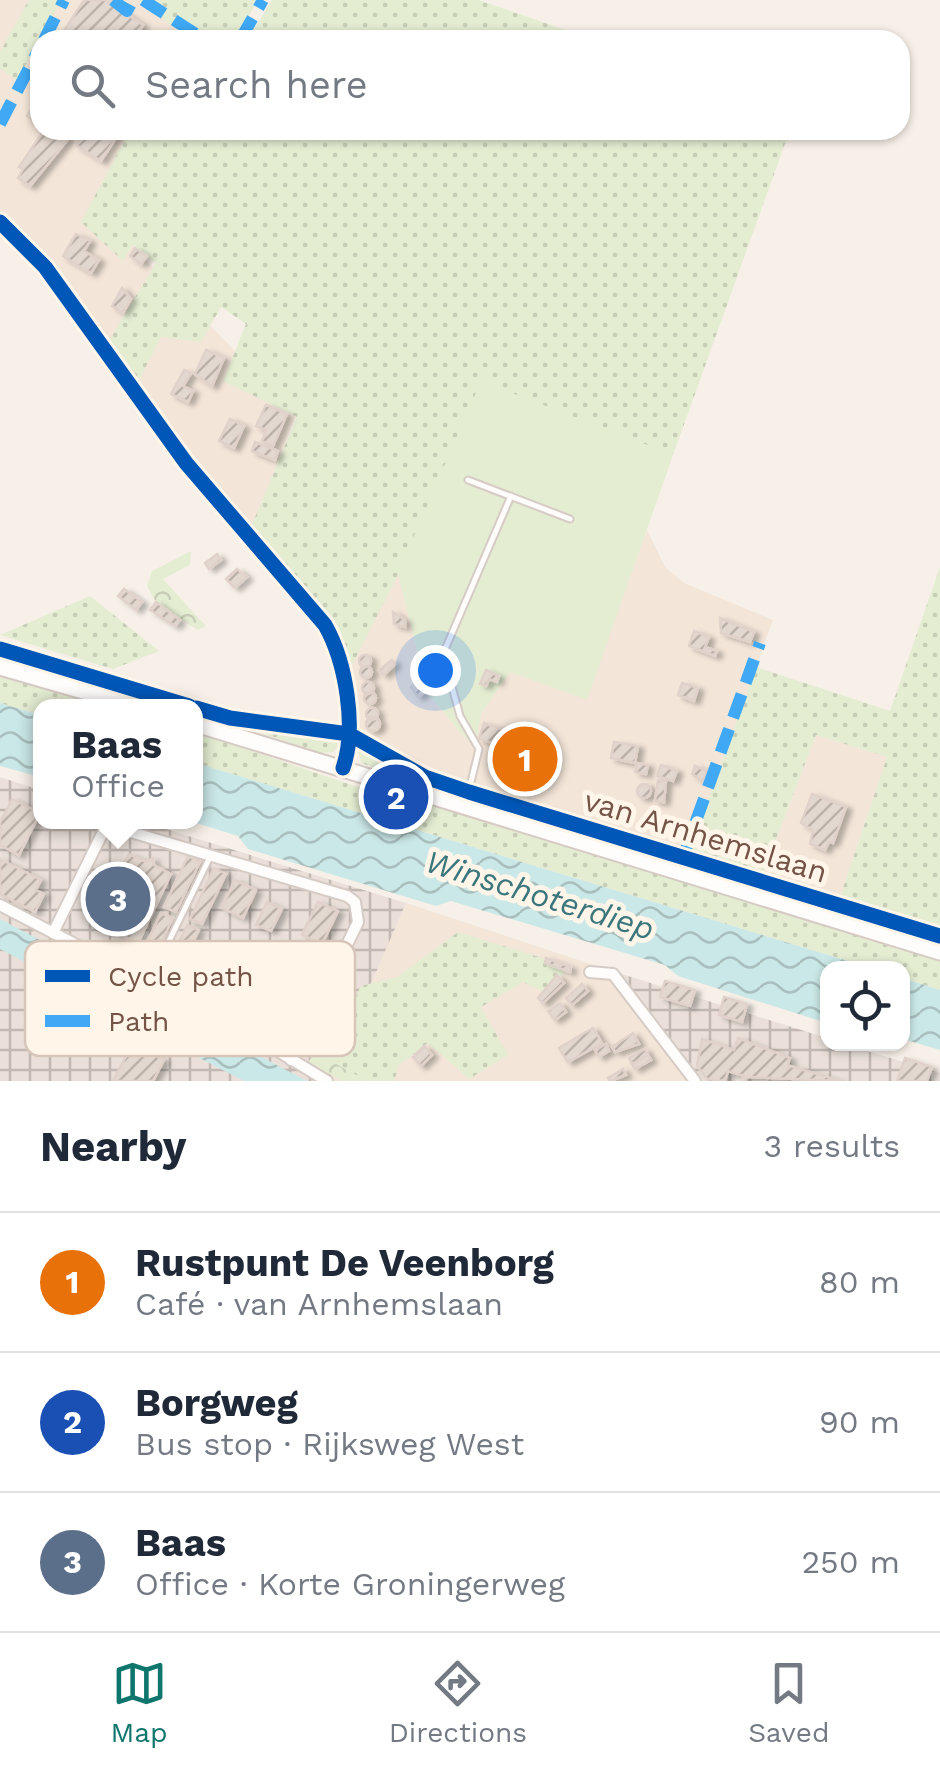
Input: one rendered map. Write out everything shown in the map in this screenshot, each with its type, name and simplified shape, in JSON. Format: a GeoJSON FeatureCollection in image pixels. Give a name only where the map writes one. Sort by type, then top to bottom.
{"type":"FeatureCollection","features":[{"type":"Feature","properties":{"kind":"main road"},"geometry":{"type":"LineString","coordinates":[[0,667],[111,699]]}},
{"type":"Feature","properties":{"kind":"main road"},"geometry":{"type":"LineString","coordinates":[[203,726],[940,952]]}},
{"type":"Feature","properties":{"kind":"street"},"geometry":{"type":"LineString","coordinates":[[0,222],[44,267],[186,464],[325,625],[337,653],[349,734],[343,768]]}},
{"type":"Feature","properties":{"kind":"street"},"geometry":{"type":"LineString","coordinates":[[0,649],[163,699]]}},
{"type":"Feature","properties":{"kind":"street"},"geometry":{"type":"LineString","coordinates":[[203,711],[349,734]]}},
{"type":"Feature","properties":{"kind":"street","name":"van Arnhemslaan"},"geometry":{"type":"LineString","coordinates":[[349,734],[426,777],[469,792],[940,936]]}},
{"type":"Feature","properties":{"kind":"street"},"geometry":{"type":"LineString","coordinates":[[54,933],[108,829]]}},
{"type":"Feature","properties":{"kind":"street"},"geometry":{"type":"LineString","coordinates":[[127,829],[347,896],[355,902],[358,922],[349,941]]}},
{"type":"Feature","properties":{"kind":"street"},"geometry":{"type":"LineString","coordinates":[[0,905],[69,941]]}},
{"type":"Feature","properties":{"kind":"street"},"geometry":{"type":"LineString","coordinates":[[590,972],[613,974],[695,1081]]}},
{"type":"Feature","properties":{"kind":"street"},"geometry":{"type":"LineString","coordinates":[[285,1056],[327,1081]]}},
{"type":"Feature","properties":{"kind":"street"},"geometry":{"type":"LineString","coordinates":[[292,1060],[294,1056]]}},
{"type":"Feature","properties":{"kind":"lane"},"geometry":{"type":"LineString","coordinates":[[468,480],[570,519]]}},
{"type":"Feature","properties":{"kind":"lane"},"geometry":{"type":"LineString","coordinates":[[469,792],[479,749],[460,716],[443,654],[510,496]]}},
{"type":"Feature","properties":{"kind":"lane"},"geometry":{"type":"LineString","coordinates":[[169,941],[212,854]]}},
{"type":"Feature","properties":{"kind":"shaded area"},"geometry":{"type":"Polygon","coordinates":[[[0,0],[185,0],[227,30],[30,30],[30,140],[207,140],[140,254],[297,414],[252,527],[0,215],[0,0]]]}},
{"type":"Feature","properties":{"kind":"shaded area"},"geometry":{"type":"Polygon","coordinates":[[[647,530],[665,567],[684,583],[773,620],[690,852],[461,782],[356,730],[350,669],[398,573],[428,694],[474,748],[481,714],[510,672],[586,699],[647,530]]]}},
{"type":"Feature","properties":{"kind":"shaded area"},"geometry":{"type":"Polygon","coordinates":[[[816,735],[887,757],[840,897],[763,874],[816,735]]]}},
{"type":"Feature","properties":{"kind":"shaded area"},"geometry":{"type":"Polygon","coordinates":[[[0,777],[33,788],[33,829],[166,829],[406,903],[355,1021],[355,941],[25,941],[25,1056],[340,1056],[329,1081],[0,1081],[0,777]]]}},
{"type":"Feature","properties":{"kind":"shaded area"},"geometry":{"type":"Polygon","coordinates":[[[406,903],[612,971],[698,1081],[329,1081],[340,1056],[355,1056],[355,1021],[406,903]]]}},
{"type":"Feature","properties":{"kind":"shaded area"},"geometry":{"type":"Polygon","coordinates":[[[612,971],[820,1036],[820,1051],[867,1051],[940,1073],[940,1081],[698,1081],[612,971]]]}},
{"type":"Feature","properties":{"kind":"green space"},"geometry":{"type":"Polygon","coordinates":[[[29,0],[61,0],[45,30],[30,30],[30,57],[17,81],[0,68],[0,52],[29,0]]]}},
{"type":"Feature","properties":{"kind":"green space"},"geometry":{"type":"Polygon","coordinates":[[[139,0],[258,0],[241,30],[177,30],[139,0]]]}},
{"type":"Feature","properties":{"kind":"green space"},"geometry":{"type":"Polygon","coordinates":[[[272,0],[479,0],[565,30],[254,30],[272,0]]]}},
{"type":"Feature","properties":{"kind":"green space"},"geometry":{"type":"Polygon","coordinates":[[[125,140],[786,140],[673,455],[481,382],[398,575],[350,669],[323,611],[251,527],[297,417],[223,381],[246,324],[221,307],[201,342],[161,337],[137,384],[108,342],[156,263],[132,245],[123,261],[81,222],[125,140]]]}},
{"type":"Feature","properties":{"kind":"green space"},"geometry":{"type":"Polygon","coordinates":[[[481,381],[673,455],[587,700],[510,672],[481,714],[475,749],[428,694],[398,573],[481,381]]]}},
{"type":"Feature","properties":{"kind":"green space"},"geometry":{"type":"Polygon","coordinates":[[[191,551],[190,565],[163,579],[206,626],[198,630],[157,604],[147,586],[152,571],[191,551]]]}},
{"type":"Feature","properties":{"kind":"green space"},"geometry":{"type":"Polygon","coordinates":[[[940,567],[940,927],[840,897],[887,757],[816,735],[763,874],[690,852],[756,667],[890,711],[940,567]]]}},
{"type":"Feature","properties":{"kind":"green space"},"geometry":{"type":"Polygon","coordinates":[[[90,596],[159,651],[113,669],[0,635],[90,596]]]}},
{"type":"Feature","properties":{"kind":"green space"},"geometry":{"type":"Polygon","coordinates":[[[0,674],[85,699],[33,699],[33,713],[0,703],[0,674]]]}},
{"type":"Feature","properties":{"kind":"green space"},"geometry":{"type":"Polygon","coordinates":[[[238,725],[337,735],[341,743],[333,752],[319,753],[238,725]]]}},
{"type":"Feature","properties":{"kind":"green space"},"geometry":{"type":"Polygon","coordinates":[[[203,734],[396,800],[440,807],[940,959],[940,990],[910,980],[910,961],[848,961],[203,765],[203,734]]]}},
{"type":"Feature","properties":{"kind":"green space"},"geometry":{"type":"Polygon","coordinates":[[[364,746],[440,789],[361,763],[358,750],[364,746]]]}},
{"type":"Feature","properties":{"kind":"green space"},"geometry":{"type":"Polygon","coordinates":[[[458,932],[572,967],[542,991],[523,982],[481,1007],[508,1055],[469,1079],[428,1043],[399,1065],[394,1081],[367,1081],[321,1056],[355,1056],[355,998],[361,986],[397,977],[458,932]]]}},
{"type":"Feature","properties":{"kind":"green space"},"geometry":{"type":"Polygon","coordinates":[[[312,1056],[321,1056],[367,1081],[343,1081],[308,1063],[312,1056]]]}},
{"type":"Feature","properties":{"kind":"water"},"geometry":{"type":"Polygon","coordinates":[[[0,703],[33,713],[33,775],[0,766],[0,703]]]}},
{"type":"Feature","properties":{"kind":"water","name":"Winschoterdiep"},"geometry":{"type":"Polygon","coordinates":[[[203,765],[848,961],[820,961],[820,1021],[678,976],[665,965],[451,901],[436,906],[248,849],[238,836],[203,825],[203,765]]]}},
{"type":"Feature","properties":{"kind":"water"},"geometry":{"type":"Polygon","coordinates":[[[0,919],[42,941],[25,941],[25,962],[0,949],[0,919]]]}},
{"type":"Feature","properties":{"kind":"water"},"geometry":{"type":"Polygon","coordinates":[[[910,980],[940,990],[940,1050],[910,1041],[910,980]]]}},
{"type":"Feature","properties":{"kind":"water"},"geometry":{"type":"Polygon","coordinates":[[[196,1056],[260,1056],[307,1081],[244,1081],[196,1056]]]}},
{"type":"Feature","properties":{"kind":"building"},"geometry":{"type":"Polygon","coordinates":[[[84,0],[105,0],[143,25],[140,30],[64,30],[84,0]]]}},
{"type":"Feature","properties":{"kind":"building"},"geometry":{"type":"Polygon","coordinates":[[[37,140],[67,140],[30,186],[18,178],[23,169],[19,167],[37,140]]]}},
{"type":"Feature","properties":{"kind":"building"},"geometry":{"type":"Polygon","coordinates":[[[79,140],[115,140],[101,161],[76,145],[79,140]]]}},
{"type":"Feature","properties":{"kind":"building"},"geometry":{"type":"Polygon","coordinates":[[[76,234],[90,241],[84,251],[99,260],[91,273],[63,256],[76,234]]]}},
{"type":"Feature","properties":{"kind":"building"},"geometry":{"type":"Polygon","coordinates":[[[135,248],[147,256],[141,264],[130,256],[135,248]]]}},
{"type":"Feature","properties":{"kind":"building"},"geometry":{"type":"Polygon","coordinates":[[[122,288],[131,299],[123,313],[112,306],[122,288]]]}},
{"type":"Feature","properties":{"kind":"building"},"geometry":{"type":"Polygon","coordinates":[[[206,350],[224,358],[212,386],[195,374],[206,350]]]}},
{"type":"Feature","properties":{"kind":"building"},"geometry":{"type":"Polygon","coordinates":[[[184,370],[191,373],[183,386],[193,391],[188,402],[171,394],[184,370]]]}},
{"type":"Feature","properties":{"kind":"building"},"geometry":{"type":"Polygon","coordinates":[[[266,405],[287,414],[273,446],[262,441],[266,430],[256,426],[266,405]]]}},
{"type":"Feature","properties":{"kind":"building"},"geometry":{"type":"Polygon","coordinates":[[[230,419],[244,426],[234,448],[219,441],[230,419]]]}},
{"type":"Feature","properties":{"kind":"building"},"geometry":{"type":"Polygon","coordinates":[[[255,442],[278,451],[275,460],[252,451],[255,442]]]}},
{"type":"Feature","properties":{"kind":"building"},"geometry":{"type":"Polygon","coordinates":[[[217,554],[221,560],[209,569],[205,563],[217,554]]]}},
{"type":"Feature","properties":{"kind":"building"},"geometry":{"type":"Polygon","coordinates":[[[237,569],[247,577],[235,588],[226,579],[237,569]]]}},
{"type":"Feature","properties":{"kind":"building"},"geometry":{"type":"Polygon","coordinates":[[[124,589],[142,602],[136,610],[118,596],[124,589]]]}},
{"type":"Feature","properties":{"kind":"building"},"geometry":{"type":"Polygon","coordinates":[[[156,602],[180,620],[175,626],[150,610],[156,602]]]}},
{"type":"Feature","properties":{"kind":"building"},"geometry":{"type":"Polygon","coordinates":[[[393,612],[405,620],[405,627],[394,624],[393,612]]]}},
{"type":"Feature","properties":{"kind":"building"},"geometry":{"type":"Polygon","coordinates":[[[720,618],[754,632],[750,642],[721,633],[720,618]]]}},
{"type":"Feature","properties":{"kind":"building"},"geometry":{"type":"Polygon","coordinates":[[[694,631],[709,637],[705,647],[717,651],[715,656],[689,646],[694,631]]]}},
{"type":"Feature","properties":{"kind":"building"},"geometry":{"type":"Polygon","coordinates":[[[360,656],[370,656],[370,666],[360,666],[360,656]]]}},
{"type":"Feature","properties":{"kind":"building"},"geometry":{"type":"Polygon","coordinates":[[[392,660],[395,664],[384,675],[379,670],[392,660]]]}},
{"type":"Feature","properties":{"kind":"building"},"geometry":{"type":"Polygon","coordinates":[[[361,667],[371,667],[371,677],[361,677],[361,667]]]}},
{"type":"Feature","properties":{"kind":"building"},"geometry":{"type":"Polygon","coordinates":[[[486,670],[499,676],[497,682],[489,679],[486,686],[480,684],[486,670]]]}},
{"type":"Feature","properties":{"kind":"building"},"geometry":{"type":"Polygon","coordinates":[[[417,682],[425,692],[418,697],[411,687],[417,682]]]}},
{"type":"Feature","properties":{"kind":"building"},"geometry":{"type":"Polygon","coordinates":[[[363,683],[373,683],[373,693],[363,693],[363,683]]]}},
{"type":"Feature","properties":{"kind":"building"},"geometry":{"type":"Polygon","coordinates":[[[682,683],[698,688],[694,701],[678,695],[682,683]]]}},
{"type":"Feature","properties":{"kind":"building"},"geometry":{"type":"Polygon","coordinates":[[[365,693],[375,693],[375,703],[365,703],[365,693]]]}},
{"type":"Feature","properties":{"kind":"building"},"geometry":{"type":"Polygon","coordinates":[[[367,709],[377,709],[377,719],[367,719],[367,709]]]}},
{"type":"Feature","properties":{"kind":"building"},"geometry":{"type":"Polygon","coordinates":[[[373,717],[380,724],[373,731],[366,724],[373,717]]]}},
{"type":"Feature","properties":{"kind":"building"},"geometry":{"type":"Polygon","coordinates":[[[484,723],[503,730],[499,745],[479,739],[484,723]]]}},
{"type":"Feature","properties":{"kind":"building"},"geometry":{"type":"Polygon","coordinates":[[[515,729],[525,732],[520,751],[509,748],[515,729]]]}},
{"type":"Feature","properties":{"kind":"building"},"geometry":{"type":"Polygon","coordinates":[[[614,742],[638,746],[635,763],[611,758],[614,742]]]}},
{"type":"Feature","properties":{"kind":"building"},"geometry":{"type":"Polygon","coordinates":[[[521,752],[534,756],[526,774],[511,769],[521,752]]]}},
{"type":"Feature","properties":{"kind":"building"},"geometry":{"type":"Polygon","coordinates":[[[637,763],[648,765],[646,774],[635,772],[637,763]]]}},
{"type":"Feature","properties":{"kind":"building"},"geometry":{"type":"Polygon","coordinates":[[[661,765],[677,771],[673,781],[657,776],[661,765]]]}},
{"type":"Feature","properties":{"kind":"building"},"geometry":{"type":"Polygon","coordinates":[[[695,766],[707,771],[703,781],[692,774],[695,766]]]}},
{"type":"Feature","properties":{"kind":"building"},"geometry":{"type":"Polygon","coordinates":[[[658,780],[666,781],[664,802],[655,801],[658,780]]]}},
{"type":"Feature","properties":{"kind":"building"},"geometry":{"type":"Polygon","coordinates":[[[644,784],[651,791],[644,798],[637,791],[644,784]]]}},
{"type":"Feature","properties":{"kind":"building"},"geometry":{"type":"Polygon","coordinates":[[[812,794],[846,807],[833,843],[829,842],[825,850],[810,844],[813,830],[801,823],[812,794]]]}},
{"type":"Feature","properties":{"kind":"building"},"geometry":{"type":"Polygon","coordinates":[[[12,799],[33,810],[33,827],[19,855],[0,845],[0,823],[12,799]]]}},
{"type":"Feature","properties":{"kind":"building"},"geometry":{"type":"Polygon","coordinates":[[[129,854],[146,862],[153,858],[154,865],[171,874],[139,941],[95,923],[129,854]]]}},
{"type":"Feature","properties":{"kind":"building"},"geometry":{"type":"Polygon","coordinates":[[[188,856],[200,862],[176,912],[164,907],[188,856]]]}},
{"type":"Feature","properties":{"kind":"building"},"geometry":{"type":"Polygon","coordinates":[[[0,859],[41,880],[36,890],[44,894],[35,912],[0,894],[0,859]]]}},
{"type":"Feature","properties":{"kind":"building"},"geometry":{"type":"Polygon","coordinates":[[[214,868],[226,874],[202,924],[190,919],[214,868]]]}},
{"type":"Feature","properties":{"kind":"building"},"geometry":{"type":"Polygon","coordinates":[[[235,880],[256,890],[243,918],[222,908],[235,880]]]}},
{"type":"Feature","properties":{"kind":"building"},"geometry":{"type":"Polygon","coordinates":[[[267,902],[282,909],[271,931],[256,925],[267,902]]]}},
{"type":"Feature","properties":{"kind":"building"},"geometry":{"type":"Polygon","coordinates":[[[318,902],[338,911],[323,941],[302,935],[318,902]]]}},
{"type":"Feature","properties":{"kind":"building"},"geometry":{"type":"Polygon","coordinates":[[[161,913],[173,918],[162,941],[148,941],[161,913]]]}},
{"type":"Feature","properties":{"kind":"building"},"geometry":{"type":"Polygon","coordinates":[[[187,925],[199,930],[194,941],[179,941],[187,925]]]}},
{"type":"Feature","properties":{"kind":"building"},"geometry":{"type":"Polygon","coordinates":[[[546,958],[571,967],[570,972],[545,963],[546,958]]]}},
{"type":"Feature","properties":{"kind":"building"},"geometry":{"type":"Polygon","coordinates":[[[557,975],[564,983],[543,1003],[538,998],[557,975]]]}},
{"type":"Feature","properties":{"kind":"building"},"geometry":{"type":"Polygon","coordinates":[[[665,981],[695,990],[690,1006],[660,997],[665,981]]]}},
{"type":"Feature","properties":{"kind":"building"},"geometry":{"type":"Polygon","coordinates":[[[582,984],[588,991],[572,1005],[566,998],[582,984]]]}},
{"type":"Feature","properties":{"kind":"building"},"geometry":{"type":"Polygon","coordinates":[[[724,997],[747,1004],[742,1022],[719,1015],[724,997]]]}},
{"type":"Feature","properties":{"kind":"building"},"geometry":{"type":"Polygon","coordinates":[[[560,1003],[566,1012],[555,1020],[548,1011],[560,1003]]]}},
{"type":"Feature","properties":{"kind":"building"},"geometry":{"type":"Polygon","coordinates":[[[593,1028],[602,1043],[568,1062],[559,1048],[593,1028]]]}},
{"type":"Feature","properties":{"kind":"building"},"geometry":{"type":"Polygon","coordinates":[[[633,1033],[639,1044],[615,1052],[612,1047],[633,1033]]]}},
{"type":"Feature","properties":{"kind":"building"},"geometry":{"type":"Polygon","coordinates":[[[738,1038],[790,1058],[787,1069],[790,1066],[841,1081],[748,1077],[742,1081],[744,1076],[728,1071],[725,1081],[707,1079],[697,1066],[702,1039],[734,1050],[738,1038]]]}},
{"type":"Feature","properties":{"kind":"building"},"geometry":{"type":"Polygon","coordinates":[[[606,1044],[609,1051],[599,1057],[595,1050],[606,1044]]]}},
{"type":"Feature","properties":{"kind":"building"},"geometry":{"type":"Polygon","coordinates":[[[424,1046],[432,1055],[421,1066],[413,1057],[424,1046]]]}},
{"type":"Feature","properties":{"kind":"building"},"geometry":{"type":"Polygon","coordinates":[[[645,1049],[648,1055],[632,1064],[629,1058],[645,1049]]]}},
{"type":"Feature","properties":{"kind":"building"},"geometry":{"type":"Polygon","coordinates":[[[648,1055],[651,1060],[635,1069],[632,1064],[648,1055]]]}},
{"type":"Feature","properties":{"kind":"building"},"geometry":{"type":"Polygon","coordinates":[[[126,1056],[157,1056],[164,1060],[153,1081],[113,1081],[126,1056]]]}},
{"type":"Feature","properties":{"kind":"building"},"geometry":{"type":"Polygon","coordinates":[[[905,1058],[932,1067],[927,1081],[897,1081],[905,1058]]]}},
{"type":"Feature","properties":{"kind":"building"},"geometry":{"type":"Polygon","coordinates":[[[623,1069],[626,1075],[610,1081],[608,1078],[623,1069]]]}},
{"type":"Feature","properties":{"kind":"marked path"},"geometry":{"type":"LineString","coordinates":[[49,30],[64,0]]}},
{"type":"Feature","properties":{"kind":"marked path"},"geometry":{"type":"LineString","coordinates":[[113,0],[127,11],[133,0]]}},
{"type":"Feature","properties":{"kind":"marked path"},"geometry":{"type":"LineString","coordinates":[[143,0],[190,30]]}},
{"type":"Feature","properties":{"kind":"marked path"},"geometry":{"type":"LineString","coordinates":[[246,30],[263,0]]}},
{"type":"Feature","properties":{"kind":"marked path"},"geometry":{"type":"LineString","coordinates":[[0,124],[30,66]]}},
{"type":"Feature","properties":{"kind":"marked path"},"geometry":{"type":"LineString","coordinates":[[683,857],[760,643]]}},
{"type":"Feature","properties":{"kind":"marked path"},"geometry":{"type":"LineString","coordinates":[[377,792],[389,754]]}},
{"type":"Feature","properties":{"kind":"cycle path"},"geometry":{"type":"LineString","coordinates":[[0,222],[45,267],[186,463],[325,625],[339,657],[347,695],[349,734],[343,768]]}},
{"type":"Feature","properties":{"kind":"cycle path"},"geometry":{"type":"LineString","coordinates":[[0,649],[166,699]]}},
{"type":"Feature","properties":{"kind":"cycle path"},"geometry":{"type":"LineString","coordinates":[[203,710],[230,718],[349,734],[425,777],[940,936]]}},
{"type":"Feature","properties":{"kind":"place","name":"Rustpunt De Veenborg"},"geometry":{"type":"Point","coordinates":[525,759]}},
{"type":"Feature","properties":{"kind":"place","name":"Borgweg"},"geometry":{"type":"Point","coordinates":[396,797]}},
{"type":"Feature","properties":{"kind":"place","name":"Baas"},"geometry":{"type":"Point","coordinates":[118,899]}}]}
